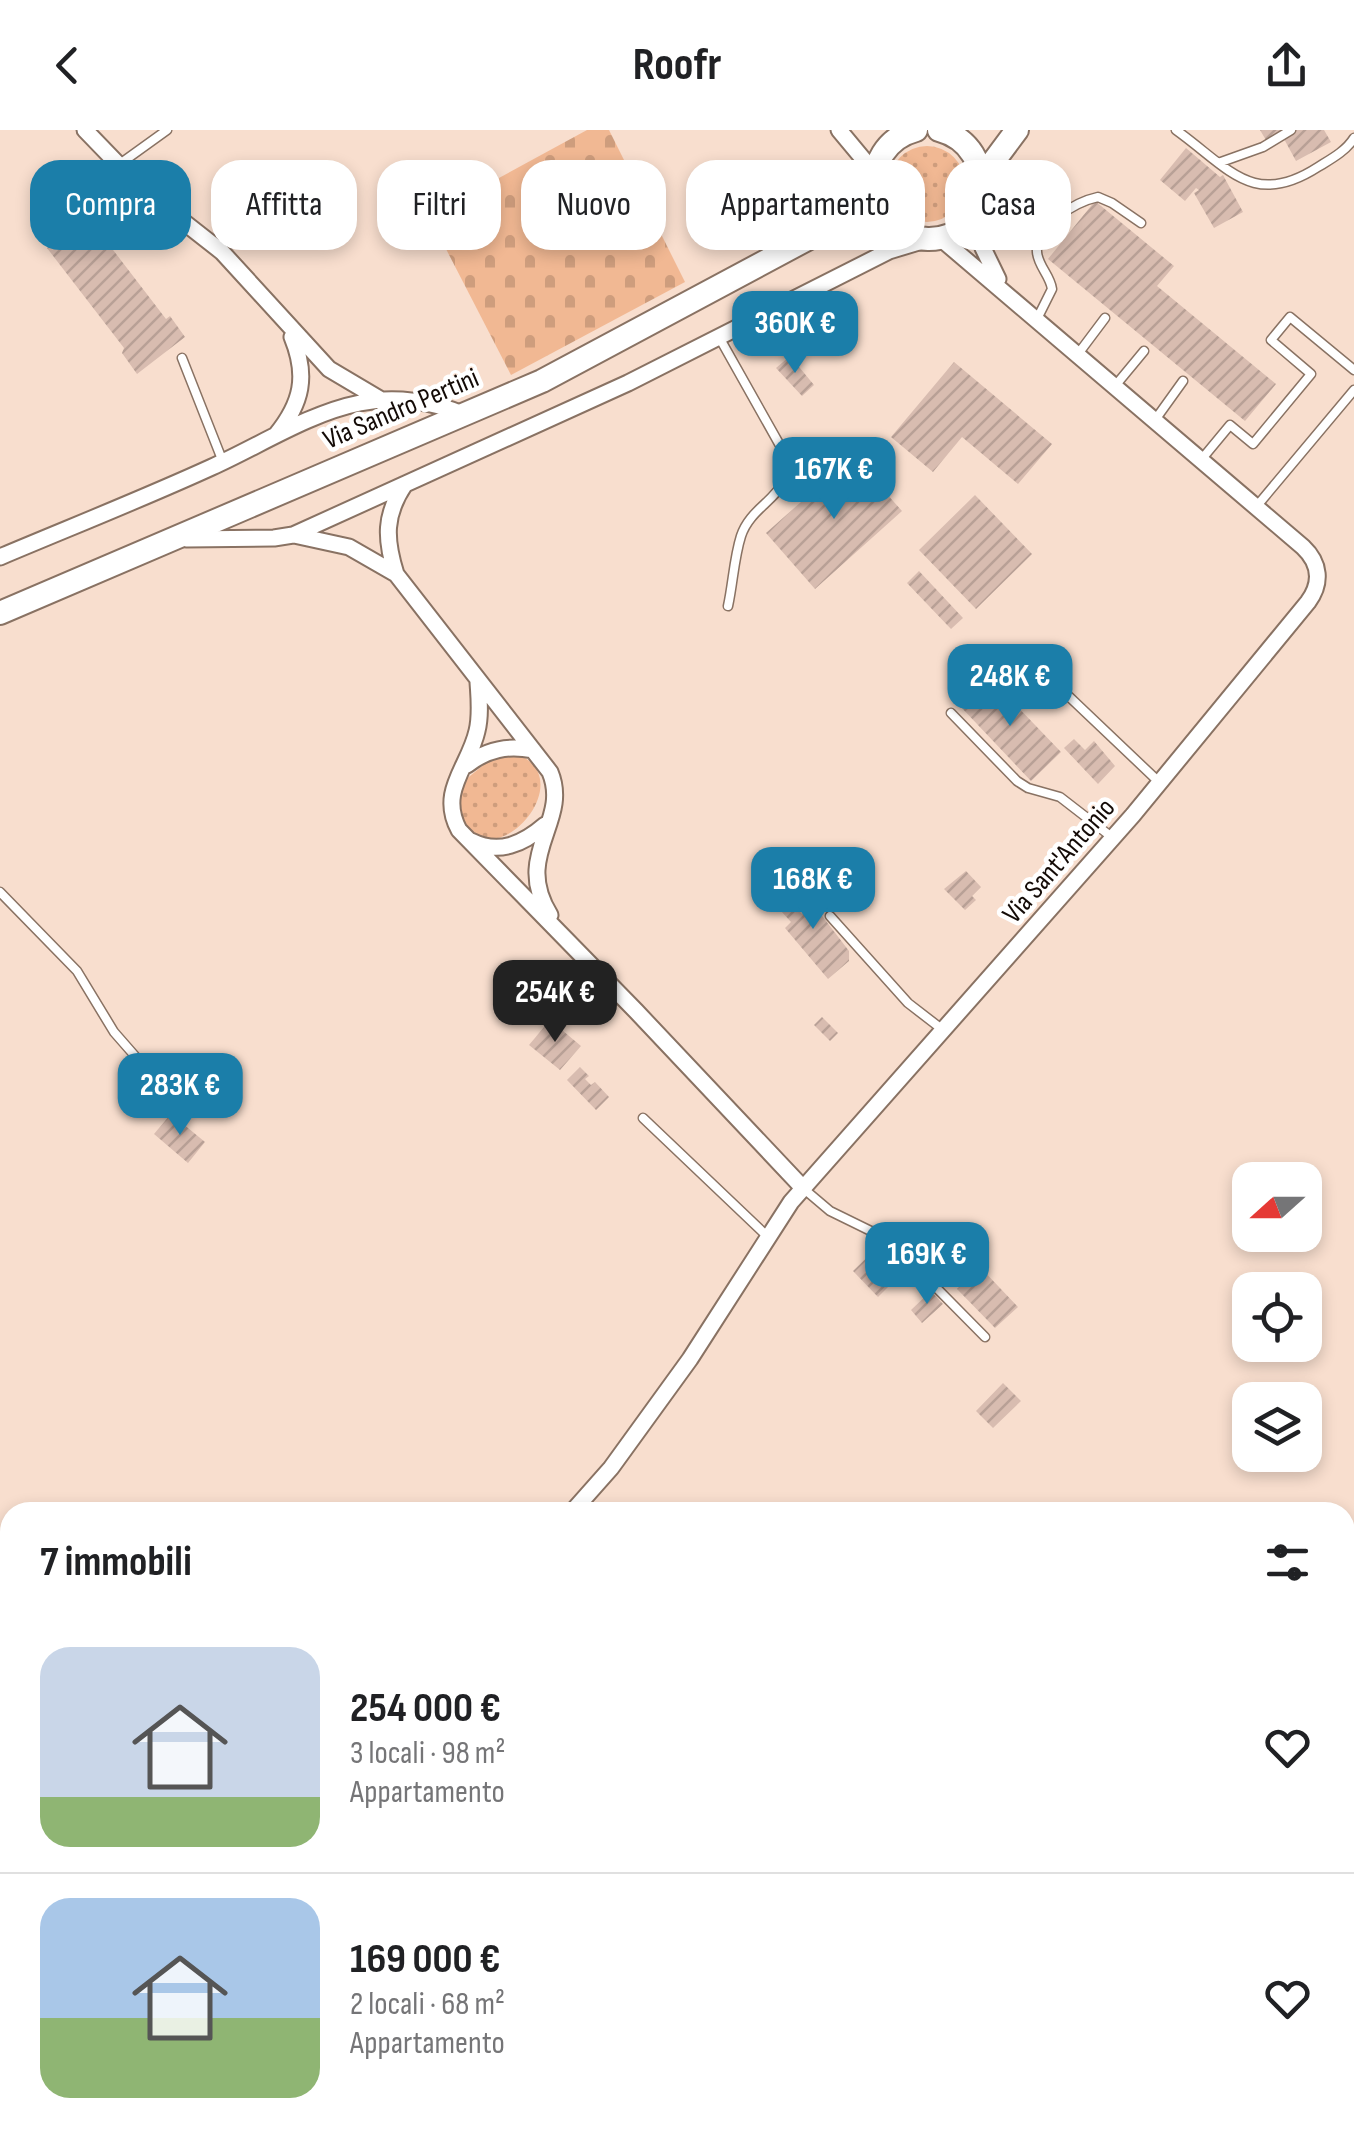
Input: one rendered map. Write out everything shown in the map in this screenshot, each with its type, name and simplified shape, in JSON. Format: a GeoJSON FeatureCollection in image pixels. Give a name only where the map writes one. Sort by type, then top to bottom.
{"type":"FeatureCollection","features":[{"type":"Feature","properties":{"kind":"main road"},"geometry":{"type":"LineString","coordinates":[[942,130],[952,130]]}},
{"type":"Feature","properties":{"kind":"main road"},"geometry":{"type":"LineString","coordinates":[[942,130],[970,148],[975,160]]}},
{"type":"Feature","properties":{"kind":"main road"},"geometry":{"type":"LineString","coordinates":[[995,160],[1017,130]]}},
{"type":"Feature","properties":{"kind":"main road","name":"Via Sandro Pertini"},"geometry":{"type":"LineString","coordinates":[[881,160],[886,148],[909,131]]}},
{"type":"Feature","properties":{"kind":"main road"},"geometry":{"type":"LineString","coordinates":[[935,238],[945,235]]}},
{"type":"Feature","properties":{"kind":"main road","name":"Via Sandro Pertini"},"geometry":{"type":"LineString","coordinates":[[925,238],[935,238]]}},
{"type":"Feature","properties":{"kind":"main road","name":"Via Sandro Pertini"},"geometry":{"type":"LineString","coordinates":[[0,613],[542,381],[787,250]]}},
{"type":"Feature","properties":{"kind":"street"},"geometry":{"type":"LineString","coordinates":[[85,130],[112,160]]}},
{"type":"Feature","properties":{"kind":"street"},"geometry":{"type":"LineString","coordinates":[[840,130],[860,160]]}},
{"type":"Feature","properties":{"kind":"street"},"geometry":{"type":"LineString","coordinates":[[191,225],[212,242],[334,374],[383,400]]}},
{"type":"Feature","properties":{"kind":"street"},"geometry":{"type":"LineString","coordinates":[[153,546],[185,539],[293,535],[628,383],[889,252],[935,238]]}},
{"type":"Feature","properties":{"kind":"street","name":"Via Sant'Antonio"},"geometry":{"type":"LineString","coordinates":[[582,1502],[690,1359],[767,1236],[803,1188],[1160,783],[1308,602],[1318,584],[1316,564],[1310,554],[1005,292],[935,238]]}},
{"type":"Feature","properties":{"kind":"street","name":"Via Sant'Antonio"},"geometry":{"type":"LineString","coordinates":[[983,250],[1005,292]]}},
{"type":"Feature","properties":{"kind":"street"},"geometry":{"type":"LineString","coordinates":[[273,439],[296,406],[303,381],[299,356],[280,317]]}},
{"type":"Feature","properties":{"kind":"street"},"geometry":{"type":"LineString","coordinates":[[0,556],[331,412],[383,400],[440,406],[465,415]]}},
{"type":"Feature","properties":{"kind":"street"},"geometry":{"type":"LineString","coordinates":[[404,484],[388,519],[388,548],[396,574],[550,772],[555,784],[556,803],[546,823],[537,866],[538,886],[544,906],[563,934]]}},
{"type":"Feature","properties":{"kind":"street"},"geometry":{"type":"LineString","coordinates":[[293,535],[349,547],[396,574]]}},
{"type":"Feature","properties":{"kind":"street"},"geometry":{"type":"LineString","coordinates":[[478,682],[478,726],[454,784],[454,822],[803,1188]]}},
{"type":"Feature","properties":{"kind":"street"},"geometry":{"type":"LineString","coordinates":[[460,772],[494,750],[533,750]]}},
{"type":"Feature","properties":{"kind":"street"},"geometry":{"type":"LineString","coordinates":[[464,836],[480,845],[500,848],[526,839],[546,823]]}},
{"type":"Feature","properties":{"kind":"lane"},"geometry":{"type":"LineString","coordinates":[[125,160],[167,130]]}},
{"type":"Feature","properties":{"kind":"lane"},"geometry":{"type":"LineString","coordinates":[[1176,130],[1250,183],[1274,187],[1310,172],[1346,149],[1354,138]]}},
{"type":"Feature","properties":{"kind":"lane"},"geometry":{"type":"LineString","coordinates":[[1221,162],[1263,147],[1291,130]]}},
{"type":"Feature","properties":{"kind":"lane"},"geometry":{"type":"LineString","coordinates":[[1037,319],[1052,288],[1037,252],[1042,232],[1074,208],[1098,197],[1141,223]]}},
{"type":"Feature","properties":{"kind":"lane"},"geometry":{"type":"LineString","coordinates":[[1201,460],[1230,425],[1253,444],[1311,374],[1271,340],[1290,317],[1354,370]]}},
{"type":"Feature","properties":{"kind":"lane"},"geometry":{"type":"LineString","coordinates":[[1078,354],[1105,318]]}},
{"type":"Feature","properties":{"kind":"lane"},"geometry":{"type":"LineString","coordinates":[[718,337],[782,449],[787,465],[781,486],[750,519],[742,535],[728,606]]}},
{"type":"Feature","properties":{"kind":"lane"},"geometry":{"type":"LineString","coordinates":[[1116,386],[1144,351]]}},
{"type":"Feature","properties":{"kind":"lane"},"geometry":{"type":"LineString","coordinates":[[182,358],[223,462]]}},
{"type":"Feature","properties":{"kind":"lane"},"geometry":{"type":"LineString","coordinates":[[1154,420],[1183,381]]}},
{"type":"Feature","properties":{"kind":"lane"},"geometry":{"type":"LineString","coordinates":[[1256,507],[1354,390]]}},
{"type":"Feature","properties":{"kind":"lane"},"geometry":{"type":"LineString","coordinates":[[1040,670],[1160,783]]}},
{"type":"Feature","properties":{"kind":"lane"},"geometry":{"type":"LineString","coordinates":[[951,713],[1017,781],[1060,797],[1113,838]]}},
{"type":"Feature","properties":{"kind":"lane"},"geometry":{"type":"LineString","coordinates":[[0,892],[77,972],[114,1032],[135,1056]]}},
{"type":"Feature","properties":{"kind":"lane"},"geometry":{"type":"LineString","coordinates":[[830,916],[908,1003],[942,1030]]}},
{"type":"Feature","properties":{"kind":"lane"},"geometry":{"type":"LineString","coordinates":[[644,1118],[767,1236]]}},
{"type":"Feature","properties":{"kind":"lane"},"geometry":{"type":"LineString","coordinates":[[803,1188],[830,1211],[882,1236],[898,1249],[985,1337]]}},
{"type":"Feature","properties":{"kind":"green space"},"geometry":{"type":"Polygon","coordinates":[[[587,130],[609,130],[624,160],[532,160],[587,130]]]}},
{"type":"Feature","properties":{"kind":"green space"},"geometry":{"type":"Polygon","coordinates":[[[927,146],[942,148],[956,160],[945,160],[945,218],[925,222],[925,160],[898,160],[912,148],[927,146]]]}},
{"type":"Feature","properties":{"kind":"green space"},"geometry":{"type":"Polygon","coordinates":[[[521,166],[521,250],[666,250],[666,244],[685,282],[511,375],[447,250],[501,250],[501,177],[521,166]]]}},
{"type":"Feature","properties":{"kind":"green space"},"geometry":{"type":"Polygon","coordinates":[[[517,754],[533,764],[540,777],[534,808],[512,832],[497,838],[475,835],[458,819],[459,785],[492,758],[517,754]]]}},
{"type":"Feature","properties":{"kind":"building"},"geometry":{"type":"Polygon","coordinates":[[[1260,130],[1324,130],[1331,142],[1296,161],[1284,139],[1270,147],[1260,130]]]}},
{"type":"Feature","properties":{"kind":"building"},"geometry":{"type":"Polygon","coordinates":[[[1186,148],[1220,177],[1223,175],[1243,212],[1214,228],[1194,193],[1199,190],[1196,188],[1185,201],[1160,180],[1186,148]]]}},
{"type":"Feature","properties":{"kind":"building"},"geometry":{"type":"Polygon","coordinates":[[[1095,201],[1174,266],[1157,286],[1276,384],[1245,421],[1048,259],[1055,250],[1071,250],[1071,231],[1095,201]]]}},
{"type":"Feature","properties":{"kind":"building"},"geometry":{"type":"Polygon","coordinates":[[[49,250],[113,250],[166,319],[170,316],[185,337],[137,374],[122,353],[124,348],[49,250]]]}},
{"type":"Feature","properties":{"kind":"building"},"geometry":{"type":"Polygon","coordinates":[[[790,356],[814,385],[802,396],[776,368],[790,356]]]}},
{"type":"Feature","properties":{"kind":"building"},"geometry":{"type":"Polygon","coordinates":[[[954,362],[1052,444],[1018,484],[962,437],[933,472],[891,437],[954,362]]]}},
{"type":"Feature","properties":{"kind":"building"},"geometry":{"type":"Polygon","coordinates":[[[853,456],[902,511],[815,589],[766,533],[853,456]]]}},
{"type":"Feature","properties":{"kind":"building"},"geometry":{"type":"Polygon","coordinates":[[[975,495],[1032,554],[976,609],[919,550],[975,495]]]}},
{"type":"Feature","properties":{"kind":"building"},"geometry":{"type":"Polygon","coordinates":[[[919,571],[963,618],[951,629],[907,583],[919,571]]]}},
{"type":"Feature","properties":{"kind":"building"},"geometry":{"type":"Polygon","coordinates":[[[989,677],[1061,752],[1031,781],[959,705],[989,677]]]}},
{"type":"Feature","properties":{"kind":"building"},"geometry":{"type":"Polygon","coordinates":[[[1074,739],[1085,750],[1094,741],[1115,766],[1098,784],[1064,748],[1074,739]]]}},
{"type":"Feature","properties":{"kind":"building"},"geometry":{"type":"Polygon","coordinates":[[[966,871],[981,887],[972,896],[976,900],[965,910],[944,889],[966,871]]]}},
{"type":"Feature","properties":{"kind":"building"},"geometry":{"type":"Polygon","coordinates":[[[798,885],[812,901],[800,912],[813,904],[849,951],[849,961],[828,979],[785,928],[791,922],[771,900],[777,895],[780,900],[798,885]]]}},
{"type":"Feature","properties":{"kind":"building"},"geometry":{"type":"Polygon","coordinates":[[[822,1017],[838,1033],[830,1041],[814,1025],[822,1017]]]}},
{"type":"Feature","properties":{"kind":"building"},"geometry":{"type":"Polygon","coordinates":[[[550,1020],[581,1046],[560,1070],[529,1045],[550,1020]]]}},
{"type":"Feature","properties":{"kind":"building"},"geometry":{"type":"Polygon","coordinates":[[[580,1067],[589,1076],[585,1079],[591,1085],[595,1082],[609,1097],[596,1110],[567,1080],[580,1067]]]}},
{"type":"Feature","properties":{"kind":"building"},"geometry":{"type":"Polygon","coordinates":[[[141,1071],[157,1084],[136,1109],[120,1095],[141,1071]]]}},
{"type":"Feature","properties":{"kind":"building"},"geometry":{"type":"Polygon","coordinates":[[[171,1114],[205,1142],[188,1163],[154,1134],[171,1114]]]}},
{"type":"Feature","properties":{"kind":"building"},"geometry":{"type":"Polygon","coordinates":[[[881,1244],[906,1269],[878,1297],[853,1271],[881,1244]]]}},
{"type":"Feature","properties":{"kind":"building"},"geometry":{"type":"Polygon","coordinates":[[[980,1267],[1018,1307],[995,1328],[957,1289],[980,1267]]]}},
{"type":"Feature","properties":{"kind":"building"},"geometry":{"type":"Polygon","coordinates":[[[931,1291],[943,1304],[922,1323],[911,1310],[931,1291]]]}},
{"type":"Feature","properties":{"kind":"building"},"geometry":{"type":"Polygon","coordinates":[[[1003,1383],[1021,1401],[993,1428],[976,1411],[1003,1383]]]}}]}
